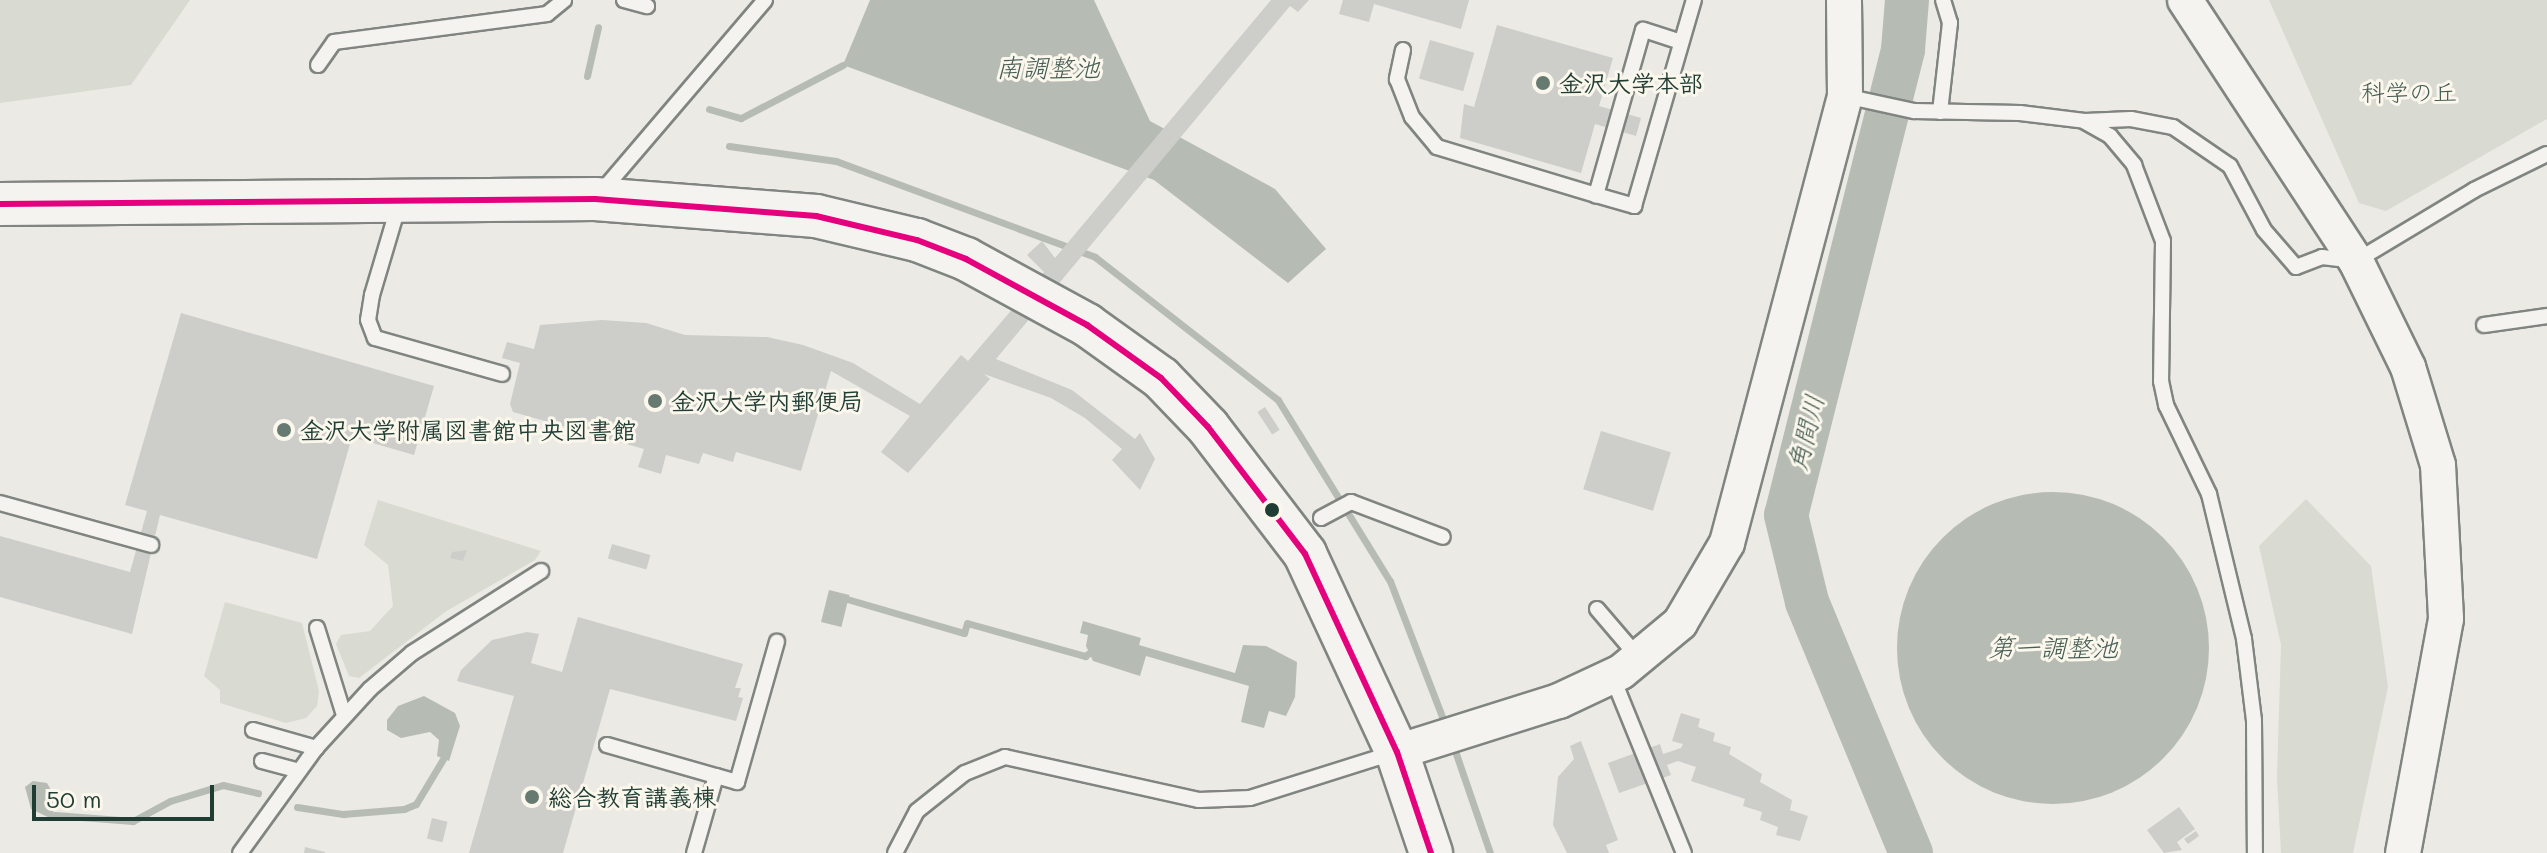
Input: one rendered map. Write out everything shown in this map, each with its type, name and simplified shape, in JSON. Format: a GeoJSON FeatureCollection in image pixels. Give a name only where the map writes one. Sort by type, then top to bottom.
{"type":"FeatureCollection","features":[{"type":"Feature","properties":{"kind":"main road"},"geometry":{"type":"LineString","coordinates":[[0,204],[595,199],[816,216],[866,226],[966,259],[1087,325],[1161,378],[1189,408],[1305,554],[1397,752],[1431,853]]}},
{"type":"Feature","properties":{"kind":"street"},"geometry":{"type":"LineString","coordinates":[[1397,752],[1559,701],[1625,667],[1680,623],[1727,543],[1860,99],[1844,0]]}},
{"type":"Feature","properties":{"kind":"street"},"geometry":{"type":"LineString","coordinates":[[2185,0],[2356,261],[2408,367],[2438,465],[2445,546],[2446,619],[2403,853]]}},
{"type":"Feature","properties":{"kind":"lane"},"geometry":{"type":"LineString","coordinates":[[318,65],[334,42],[547,14],[564,0]]}},
{"type":"Feature","properties":{"kind":"lane"},"geometry":{"type":"LineString","coordinates":[[624,0],[647,6]]}},
{"type":"Feature","properties":{"kind":"lane"},"geometry":{"type":"LineString","coordinates":[[595,199],[765,0]]}},
{"type":"Feature","properties":{"kind":"lane"},"geometry":{"type":"LineString","coordinates":[[1403,50],[1397,79],[1412,117],[1437,147],[1634,206],[1694,0]]}},
{"type":"Feature","properties":{"kind":"lane"},"geometry":{"type":"LineString","coordinates":[[1940,112],[1950,23],[1943,0]]}},
{"type":"Feature","properties":{"kind":"lane"},"geometry":{"type":"LineString","coordinates":[[1596,195],[1643,30],[1681,42]]}},
{"type":"Feature","properties":{"kind":"lane"},"geometry":{"type":"LineString","coordinates":[[1860,99],[1914,111],[2085,121],[2131,119],[2173,127],[2230,166],[2264,230],[2296,267],[2322,257],[2356,261],[2474,190],[2547,154]]}},
{"type":"Feature","properties":{"kind":"lane"},"geometry":{"type":"LineString","coordinates":[[2085,121],[2110,136],[2134,165],[2163,241],[2161,381],[2166,405],[2209,494],[2244,639],[2254,720],[2255,853]]}},
{"type":"Feature","properties":{"kind":"lane"},"geometry":{"type":"LineString","coordinates":[[400,200],[372,295],[368,320],[375,338],[502,374]]}},
{"type":"Feature","properties":{"kind":"lane"},"geometry":{"type":"LineString","coordinates":[[2484,325],[2547,316]]}},
{"type":"Feature","properties":{"kind":"lane"},"geometry":{"type":"LineString","coordinates":[[1325,516],[1351,502],[1443,537]]}},
{"type":"Feature","properties":{"kind":"lane"},"geometry":{"type":"LineString","coordinates":[[0,503],[151,545]]}},
{"type":"Feature","properties":{"kind":"lane"},"geometry":{"type":"LineString","coordinates":[[240,853],[316,748],[344,715],[412,653],[541,571]]}},
{"type":"Feature","properties":{"kind":"lane"},"geometry":{"type":"LineString","coordinates":[[1597,609],[1625,667],[1684,853]]}},
{"type":"Feature","properties":{"kind":"lane"},"geometry":{"type":"LineString","coordinates":[[317,628],[344,715]]}},
{"type":"Feature","properties":{"kind":"lane"},"geometry":{"type":"LineString","coordinates":[[607,745],[737,782],[777,642]]}},
{"type":"Feature","properties":{"kind":"lane"},"geometry":{"type":"LineString","coordinates":[[253,730],[316,748]]}},
{"type":"Feature","properties":{"kind":"lane"},"geometry":{"type":"LineString","coordinates":[[895,853],[917,811],[965,773],[1005,757],[1199,800],[1250,798],[1314,775],[1397,752]]}},
{"type":"Feature","properties":{"kind":"lane"},"geometry":{"type":"LineString","coordinates":[[262,761],[299,771]]}},
{"type":"Feature","properties":{"kind":"lane"},"geometry":{"type":"LineString","coordinates":[[694,853],[716,776]]}},
{"type":"Feature","properties":{"kind":"green space"},"geometry":{"type":"Polygon","coordinates":[[[0,0],[190,0],[131,85],[0,103],[0,0]]]}},
{"type":"Feature","properties":{"kind":"green space","name":"科学の丘"},"geometry":{"type":"Polygon","coordinates":[[[2269,0],[2547,0],[2547,119],[2386,211],[2359,203],[2269,0]]]}},
{"type":"Feature","properties":{"kind":"green space"},"geometry":{"type":"Polygon","coordinates":[[[2306,499],[2371,566],[2388,687],[2353,853],[2281,853],[2277,778],[2281,645],[2259,546],[2306,499]]]}},
{"type":"Feature","properties":{"kind":"green space"},"geometry":{"type":"Polygon","coordinates":[[[378,500],[541,551],[535,560],[445,612],[359,678],[349,676],[336,644],[341,635],[370,631],[393,606],[388,565],[364,545],[378,500]]]}},
{"type":"Feature","properties":{"kind":"green space"},"geometry":{"type":"Polygon","coordinates":[[[225,602],[302,623],[319,691],[317,706],[306,718],[286,723],[220,703],[220,690],[204,676],[225,602]]]}},
{"type":"Feature","properties":{"kind":"water","name":"南調整池"},"geometry":{"type":"Polygon","coordinates":[[[870,0],[1094,0],[1150,121],[1275,189],[1326,249],[1288,283],[1154,180],[843,65],[870,0]]]}},
{"type":"Feature","properties":{"kind":"water","name":"第一調整池"},"geometry":{"type":"Polygon","coordinates":[[[2038,492],[2068,492],[2113,503],[2140,518],[2164,537],[2183,561],[2198,588],[2209,633],[2209,663],[2198,708],[2183,735],[2164,759],[2140,778],[2113,793],[2068,804],[2038,804],[2008,798],[1979,786],[1954,769],[1932,747],[1915,722],[1903,693],[1897,663],[1897,633],[1903,603],[1915,574],[1932,549],[1954,527],[1979,510],[2008,498],[2038,492]]]}},
{"type":"Feature","properties":{"kind":"water"},"geometry":{"type":"Polygon","coordinates":[[[829,590],[849,595],[841,627],[821,622],[829,590]]]}},
{"type":"Feature","properties":{"kind":"water"},"geometry":{"type":"Polygon","coordinates":[[[1083,621],[1141,638],[1139,645],[1235,673],[1243,645],[1266,646],[1297,662],[1295,697],[1286,716],[1269,711],[1264,728],[1241,722],[1249,686],[1146,656],[1140,676],[1093,661],[1086,646],[1088,635],[1080,633],[1083,621]]]}},
{"type":"Feature","properties":{"kind":"water"},"geometry":{"type":"Polygon","coordinates":[[[424,696],[455,713],[460,726],[449,761],[437,756],[439,740],[430,732],[401,738],[387,730],[387,720],[398,706],[424,696]]]}},
{"type":"Feature","properties":{"kind":"water"},"geometry":{"type":"Polygon","coordinates":[[[33,781],[47,783],[52,792],[54,820],[31,809],[25,787],[33,781]]]}},
{"type":"Feature","properties":{"kind":"building"},"geometry":{"type":"Polygon","coordinates":[[[1271,0],[1309,0],[1298,12],[1290,6],[996,359],[1072,390],[1135,439],[1140,433],[1155,459],[1140,490],[1112,460],[1122,449],[1085,418],[1051,398],[984,374],[990,379],[908,473],[881,452],[910,416],[831,371],[801,471],[736,452],[733,462],[703,453],[699,464],[666,455],[661,474],[638,467],[644,449],[513,412],[510,404],[520,363],[502,358],[507,342],[534,349],[540,325],[602,320],[646,323],[685,335],[767,337],[803,345],[853,363],[920,404],[961,355],[968,361],[1044,272],[1027,255],[1042,241],[1055,258],[1271,0]]]}},
{"type":"Feature","properties":{"kind":"building"},"geometry":{"type":"Polygon","coordinates":[[[1343,0],[1469,0],[1461,29],[1374,4],[1369,22],[1339,14],[1343,0]]]}},
{"type":"Feature","properties":{"kind":"building","name":"金沢大学本部"},"geometry":{"type":"Polygon","coordinates":[[[1497,25],[1613,58],[1599,106],[1641,118],[1636,136],[1595,124],[1581,173],[1460,138],[1464,104],[1474,107],[1497,25]]]}},
{"type":"Feature","properties":{"kind":"building"},"geometry":{"type":"Polygon","coordinates":[[[1430,40],[1474,53],[1463,91],[1419,78],[1430,40]]]}},
{"type":"Feature","properties":{"kind":"building","name":"金沢大学附属図書館中央図書館"},"geometry":{"type":"Polygon","coordinates":[[[181,313],[434,386],[414,455],[352,437],[317,559],[160,515],[132,634],[0,597],[0,536],[130,572],[147,511],[125,505],[181,313]]]}},
{"type":"Feature","properties":{"kind":"building"},"geometry":{"type":"Polygon","coordinates":[[[1265,407],[1280,430],[1272,435],[1257,412],[1265,407]]]}},
{"type":"Feature","properties":{"kind":"building"},"geometry":{"type":"Polygon","coordinates":[[[1601,431],[1671,452],[1653,511],[1583,489],[1601,431]]]}},
{"type":"Feature","properties":{"kind":"building"},"geometry":{"type":"Polygon","coordinates":[[[612,544],[650,555],[646,569],[608,558],[612,544]]]}},
{"type":"Feature","properties":{"kind":"building"},"geometry":{"type":"Polygon","coordinates":[[[467,550],[463,561],[450,558],[452,552],[467,550]]]}},
{"type":"Feature","properties":{"kind":"building","name":"総合教育講義棟"},"geometry":{"type":"Polygon","coordinates":[[[578,617],[743,664],[735,688],[741,688],[738,697],[743,698],[736,721],[610,689],[563,853],[469,853],[514,696],[457,681],[461,670],[492,640],[527,632],[539,634],[531,663],[562,672],[578,617]]]}},
{"type":"Feature","properties":{"kind":"building"},"geometry":{"type":"Polygon","coordinates":[[[1681,713],[1700,719],[1698,727],[1715,733],[1713,741],[1731,747],[1729,754],[1762,774],[1760,782],[1792,800],[1790,810],[1808,816],[1800,841],[1776,835],[1778,827],[1760,820],[1762,812],[1743,806],[1745,799],[1691,781],[1696,767],[1678,761],[1667,765],[1671,775],[1619,793],[1608,763],[1660,744],[1663,754],[1681,748],[1683,744],[1672,741],[1681,713]]]}},
{"type":"Feature","properties":{"kind":"building"},"geometry":{"type":"Polygon","coordinates":[[[1581,741],[1618,840],[1606,845],[1609,853],[1567,853],[1553,825],[1558,777],[1574,759],[1570,746],[1581,741]]]}},
{"type":"Feature","properties":{"kind":"building"},"geometry":{"type":"Polygon","coordinates":[[[2179,807],[2195,829],[2177,842],[2182,850],[2164,853],[2147,830],[2179,807]]]}},
{"type":"Feature","properties":{"kind":"building"},"geometry":{"type":"Polygon","coordinates":[[[432,818],[448,822],[442,842],[427,838],[432,818]]]}},
{"type":"Feature","properties":{"kind":"building"},"geometry":{"type":"Polygon","coordinates":[[[2196,831],[2199,836],[2188,844],[2184,839],[2196,831]]]}},
{"type":"Feature","properties":{"kind":"building"},"geometry":{"type":"Polygon","coordinates":[[[305,847],[325,852],[325,853],[304,853],[305,847]]]}},
{"type":"Feature","properties":{"kind":"waterway","name":"角間川"},"geometry":{"type":"LineString","coordinates":[[1907,0],[1903,50],[1786,515],[1807,602],[1911,853]]}},
{"type":"Feature","properties":{"kind":"waterway"},"geometry":{"type":"LineString","coordinates":[[587,76],[598,27]]}},
{"type":"Feature","properties":{"kind":"waterway"},"geometry":{"type":"LineString","coordinates":[[709,109],[741,118],[843,65]]}},
{"type":"Feature","properties":{"kind":"waterway"},"geometry":{"type":"LineString","coordinates":[[729,146],[836,161],[1095,257],[1278,400],[1390,581],[1446,727]]}},
{"type":"Feature","properties":{"kind":"waterway"},"geometry":{"type":"LineString","coordinates":[[847,599],[964,633],[967,623],[1085,656],[1089,653]]}},
{"type":"Feature","properties":{"kind":"waterway"},"geometry":{"type":"LineString","coordinates":[[1452,742],[1490,853]]}},
{"type":"Feature","properties":{"kind":"waterway"},"geometry":{"type":"LineString","coordinates":[[297,807],[343,814],[404,809],[416,804],[443,759]]}},
{"type":"Feature","properties":{"kind":"waterway"},"geometry":{"type":"LineString","coordinates":[[55,815],[133,821],[170,801],[223,785],[258,793]]}},
{"type":"Feature","properties":{"kind":"transit line"},"geometry":{"type":"LineString","coordinates":[[0,204],[595,199],[816,216],[917,240],[966,259],[1087,325],[1161,378],[1208,427],[1305,554],[1397,752],[1431,853]]}},
{"type":"Feature","properties":{"kind":"place","name":"金沢大学本部"},"geometry":{"type":"Point","coordinates":[1543,83]}},
{"type":"Feature","properties":{"kind":"place","name":"金沢大学内郵便局"},"geometry":{"type":"Point","coordinates":[655,401]}},
{"type":"Feature","properties":{"kind":"place","name":"金沢大学附属図書館中央図書館"},"geometry":{"type":"Point","coordinates":[284,430]}},
{"type":"Feature","properties":{"kind":"place","name":"総合教育講義棟"},"geometry":{"type":"Point","coordinates":[532,797]}}]}
